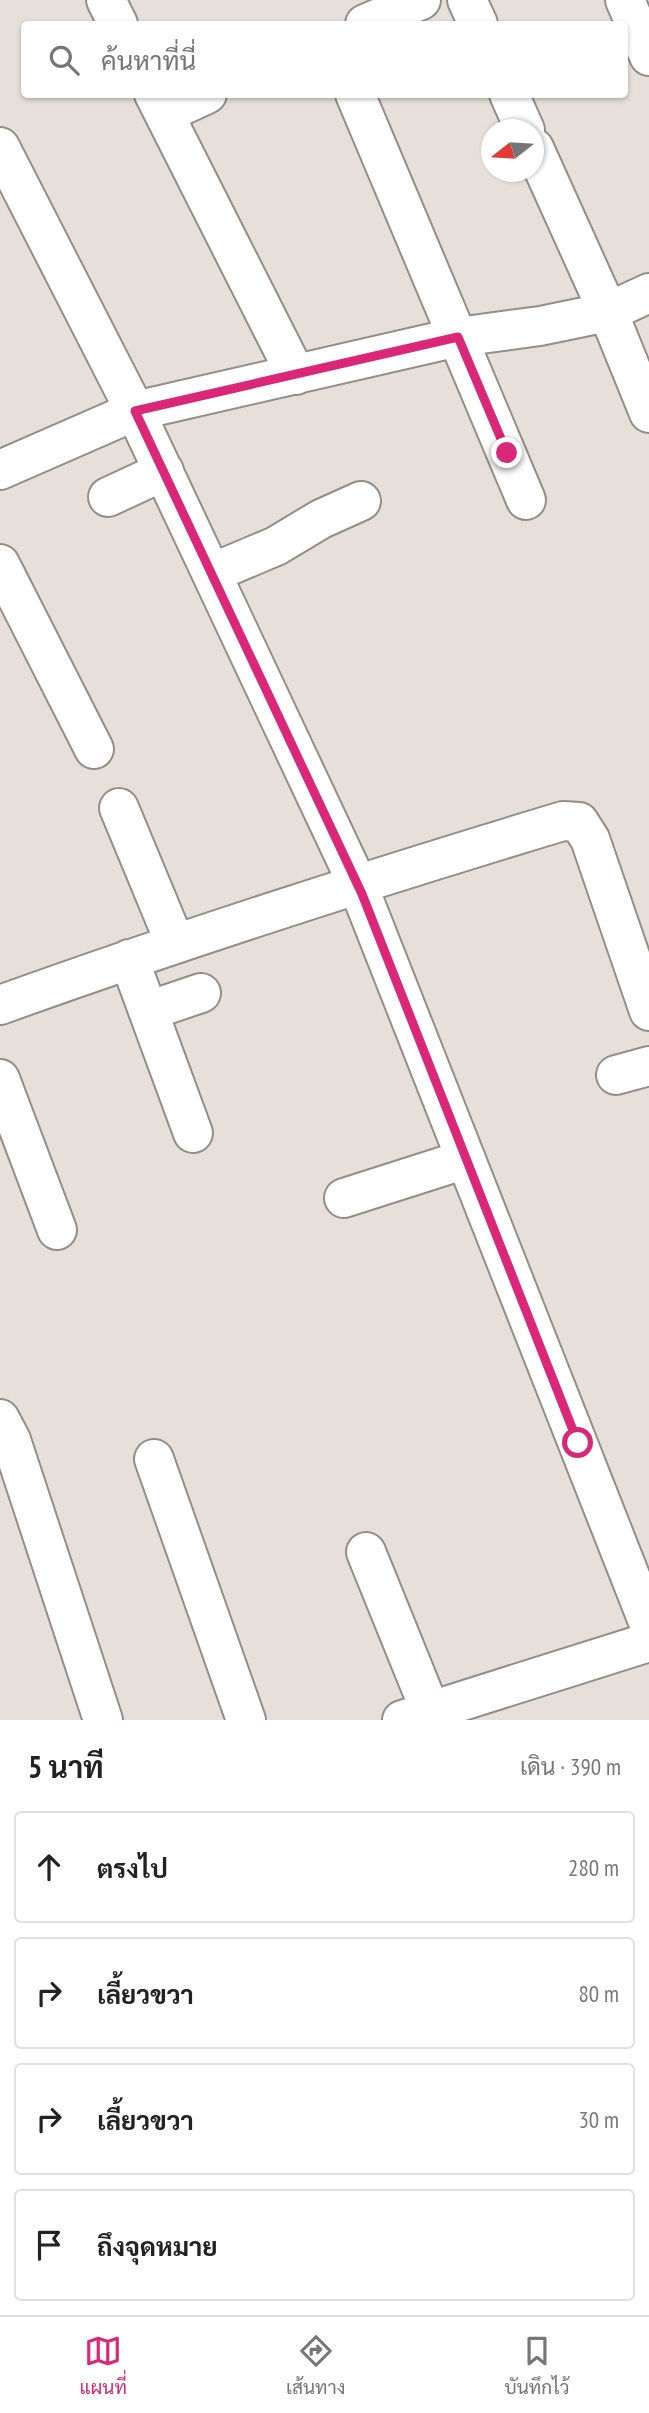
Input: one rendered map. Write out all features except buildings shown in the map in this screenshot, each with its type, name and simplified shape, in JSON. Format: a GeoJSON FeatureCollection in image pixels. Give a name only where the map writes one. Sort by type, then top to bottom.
{"type":"FeatureCollection","features":[{"type":"Feature","properties":{"kind":"street"},"geometry":{"type":"LineString","coordinates":[[106,0],[116,21]]}},
{"type":"Feature","properties":{"kind":"street"},"geometry":{"type":"LineString","coordinates":[[372,21],[421,0]]}},
{"type":"Feature","properties":{"kind":"street"},"geometry":{"type":"LineString","coordinates":[[467,0],[477,21]]}},
{"type":"Feature","properties":{"kind":"street"},"geometry":{"type":"LineString","coordinates":[[625,0],[649,56]]}},
{"type":"Feature","properties":{"kind":"street"},"geometry":{"type":"LineString","coordinates":[[188,98],[159,104],[296,374]]}},
{"type":"Feature","properties":{"kind":"street"},"geometry":{"type":"LineString","coordinates":[[357,98],[526,500]]}},
{"type":"Feature","properties":{"kind":"street"},"geometry":{"type":"LineString","coordinates":[[511,98],[520,119]]}},
{"type":"Feature","properties":{"kind":"street"},"geometry":{"type":"LineString","coordinates":[[0,147],[135,411],[357,883],[649,1624]]}},
{"type":"Feature","properties":{"kind":"street"},"geometry":{"type":"LineString","coordinates":[[544,170],[608,312],[649,413]]}},
{"type":"Feature","properties":{"kind":"street"},"geometry":{"type":"LineString","coordinates":[[0,470],[135,411],[458,337],[540,326],[608,312],[649,293]]}},
{"type":"Feature","properties":{"kind":"street"},"geometry":{"type":"LineString","coordinates":[[108,497],[164,471]]}},
{"type":"Feature","properties":{"kind":"street"},"geometry":{"type":"LineString","coordinates":[[212,573],[276,546],[321,519],[361,501]]}},
{"type":"Feature","properties":{"kind":"street"},"geometry":{"type":"LineString","coordinates":[[0,564],[94,749]]}},
{"type":"Feature","properties":{"kind":"street"},"geometry":{"type":"LineString","coordinates":[[119,807],[175,943]]}},
{"type":"Feature","properties":{"kind":"street"},"geometry":{"type":"LineString","coordinates":[[0,1004],[357,883],[563,821],[579,821],[636,924],[649,1011]]}},
{"type":"Feature","properties":{"kind":"street"},"geometry":{"type":"LineString","coordinates":[[129,959],[192,1133]]}},
{"type":"Feature","properties":{"kind":"street"},"geometry":{"type":"LineString","coordinates":[[148,1011],[201,993]]}},
{"type":"Feature","properties":{"kind":"street"},"geometry":{"type":"LineString","coordinates":[[0,1079],[57,1230]]}},
{"type":"Feature","properties":{"kind":"street"},"geometry":{"type":"LineString","coordinates":[[344,1198],[466,1159]]}},
{"type":"Feature","properties":{"kind":"street"},"geometry":{"type":"LineString","coordinates":[[0,1419],[11,1440],[103,1720]]}},
{"type":"Feature","properties":{"kind":"street"},"geometry":{"type":"LineString","coordinates":[[154,1459],[246,1720]]}},
{"type":"Feature","properties":{"kind":"street"},"geometry":{"type":"LineString","coordinates":[[366,1552],[422,1717],[649,1642]]}},
{"type":"Feature","properties":{"kind":"route"},"geometry":{"type":"LineString","coordinates":[[507,453],[458,337],[135,411],[362,894],[578,1443]]}}]}
